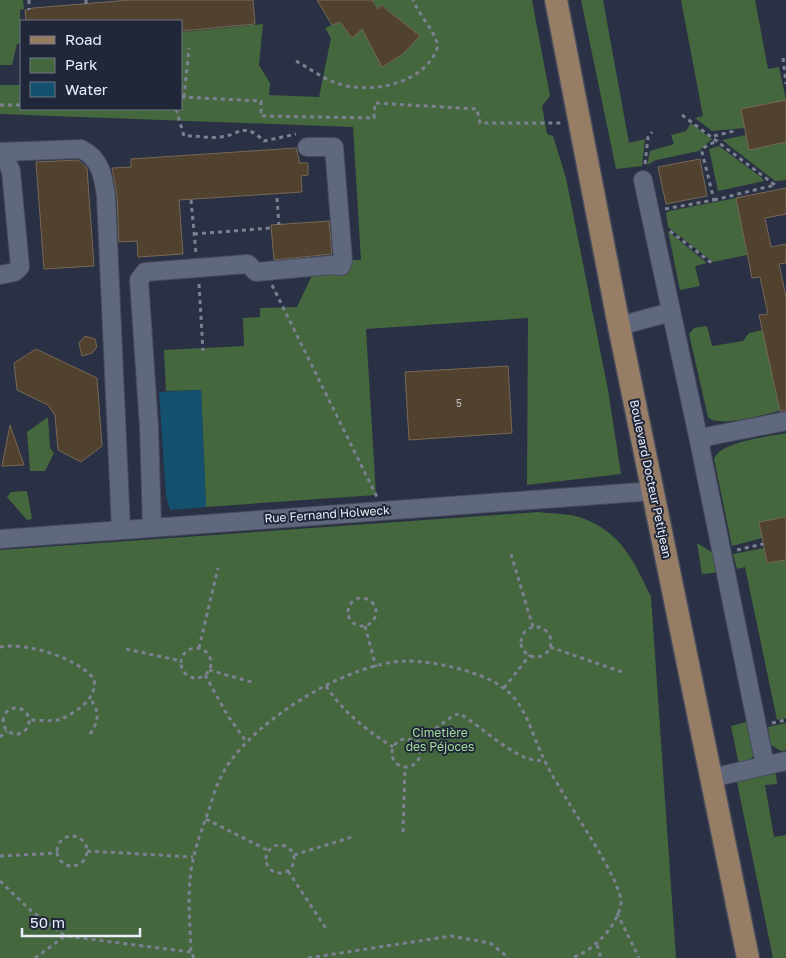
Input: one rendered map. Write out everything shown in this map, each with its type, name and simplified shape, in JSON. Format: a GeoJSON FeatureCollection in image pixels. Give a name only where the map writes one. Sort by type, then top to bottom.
{"type":"FeatureCollection","features":[{"type":"Feature","properties":{"kind":"main road","name":"Boulevard Docteur Petitjean"},"geometry":{"type":"LineString","coordinates":[[556,0],[619,326],[748,958]]}},
{"type":"Feature","properties":{"kind":"street"},"geometry":{"type":"LineString","coordinates":[[152,526],[149,411],[139,280],[145,272],[248,264],[256,272],[331,265],[341,266],[343,261],[334,147],[304,140]]}},
{"type":"Feature","properties":{"kind":"street"},"geometry":{"type":"LineString","coordinates":[[0,275],[16,272],[20,267],[11,171],[1,152],[81,149],[91,154],[102,170],[106,196],[121,529]]}},
{"type":"Feature","properties":{"kind":"street"},"geometry":{"type":"LineString","coordinates":[[643,180],[699,441],[765,765]]}},
{"type":"Feature","properties":{"kind":"street"},"geometry":{"type":"LineString","coordinates":[[619,326],[672,312]]}},
{"type":"Feature","properties":{"kind":"street"},"geometry":{"type":"LineString","coordinates":[[699,441],[710,436],[786,421]]}},
{"type":"Feature","properties":{"kind":"street","name":"Rue Fernand Holweck"},"geometry":{"type":"LineString","coordinates":[[0,539],[152,526],[654,491]]}},
{"type":"Feature","properties":{"kind":"street"},"geometry":{"type":"LineString","coordinates":[[712,778],[786,761]]}},
{"type":"Feature","properties":{"kind":"path"},"geometry":{"type":"LineString","coordinates":[[29,0],[29,10]]}},
{"type":"Feature","properties":{"kind":"path"},"geometry":{"type":"LineString","coordinates":[[296,61],[338,84],[384,85],[408,79],[427,66],[438,46],[436,37],[418,13],[413,0]]}},
{"type":"Feature","properties":{"kind":"path"},"geometry":{"type":"LineString","coordinates":[[189,48],[183,97],[261,101],[261,116],[374,118],[375,103],[476,109],[480,123],[579,122]]}},
{"type":"Feature","properties":{"kind":"path"},"geometry":{"type":"LineString","coordinates":[[783,58],[782,63],[786,84]]}},
{"type":"Feature","properties":{"kind":"path"},"geometry":{"type":"LineString","coordinates":[[0,105],[20,105]]}},
{"type":"Feature","properties":{"kind":"path"},"geometry":{"type":"LineString","coordinates":[[176,110],[184,136],[220,138],[245,130],[257,134],[264,141],[304,140]]}},
{"type":"Feature","properties":{"kind":"path"},"geometry":{"type":"LineString","coordinates":[[651,218],[775,185],[713,136],[682,115]]}},
{"type":"Feature","properties":{"kind":"path"},"geometry":{"type":"LineString","coordinates":[[713,136],[734,131]]}},
{"type":"Feature","properties":{"kind":"path"},"geometry":{"type":"LineString","coordinates":[[643,180],[648,137],[652,132]]}},
{"type":"Feature","properties":{"kind":"path"},"geometry":{"type":"LineString","coordinates":[[714,200],[702,152],[703,148],[718,140]]}},
{"type":"Feature","properties":{"kind":"path"},"geometry":{"type":"LineString","coordinates":[[277,198],[279,225]]}},
{"type":"Feature","properties":{"kind":"path"},"geometry":{"type":"LineString","coordinates":[[651,218],[713,264]]}},
{"type":"Feature","properties":{"kind":"path"},"geometry":{"type":"LineString","coordinates":[[194,234],[272,228]]}},
{"type":"Feature","properties":{"kind":"path"},"geometry":{"type":"LineString","coordinates":[[265,272],[384,511]]}},
{"type":"Feature","properties":{"kind":"path"},"geometry":{"type":"LineString","coordinates":[[722,553],[763,544]]}},
{"type":"Feature","properties":{"kind":"path"},"geometry":{"type":"LineString","coordinates":[[511,554],[533,627]]}},
{"type":"Feature","properties":{"kind":"path"},"geometry":{"type":"LineString","coordinates":[[199,648],[218,568]]}},
{"type":"Feature","properties":{"kind":"path"},"geometry":{"type":"LineString","coordinates":[[361,598],[370,600],[376,612],[373,621],[365,626],[356,625],[348,614],[353,602],[361,598]]}},
{"type":"Feature","properties":{"kind":"path"},"geometry":{"type":"LineString","coordinates":[[365,626],[376,667]]}},
{"type":"Feature","properties":{"kind":"path"},"geometry":{"type":"LineString","coordinates":[[533,627],[546,630],[551,639],[550,647],[543,655],[530,655],[522,648],[522,638],[527,629],[533,627]]}},
{"type":"Feature","properties":{"kind":"path"},"geometry":{"type":"LineString","coordinates":[[0,647],[18,646],[39,649],[86,670],[94,679],[95,685],[90,699],[60,720],[29,720]]}},
{"type":"Feature","properties":{"kind":"path"},"geometry":{"type":"LineString","coordinates":[[550,647],[625,673]]}},
{"type":"Feature","properties":{"kind":"path"},"geometry":{"type":"LineString","coordinates":[[199,648],[207,653],[210,658],[209,670],[205,675],[190,678],[183,671],[181,661],[185,652],[199,648]]}},
{"type":"Feature","properties":{"kind":"path"},"geometry":{"type":"LineString","coordinates":[[126,649],[181,661]]}},
{"type":"Feature","properties":{"kind":"path"},"geometry":{"type":"LineString","coordinates":[[504,688],[530,655]]}},
{"type":"Feature","properties":{"kind":"path"},"geometry":{"type":"LineString","coordinates":[[194,958],[191,952],[190,899],[193,858],[220,777],[239,748],[276,716],[326,686],[352,674],[407,661],[471,672],[504,688],[531,724],[544,759],[616,884],[621,902],[611,926],[597,945],[570,958]]}},
{"type":"Feature","properties":{"kind":"path"},"geometry":{"type":"LineString","coordinates":[[209,670],[255,683]]}},
{"type":"Feature","properties":{"kind":"path"},"geometry":{"type":"LineString","coordinates":[[205,675],[228,716],[246,741]]}},
{"type":"Feature","properties":{"kind":"path"},"geometry":{"type":"LineString","coordinates":[[326,686],[352,718],[393,747]]}},
{"type":"Feature","properties":{"kind":"path"},"geometry":{"type":"LineString","coordinates":[[90,699],[98,710],[98,720],[90,734]]}},
{"type":"Feature","properties":{"kind":"path"},"geometry":{"type":"LineString","coordinates":[[11,710],[23,711],[29,720],[28,726],[23,732],[15,734],[7,731],[3,720],[11,710]]}},
{"type":"Feature","properties":{"kind":"path"},"geometry":{"type":"LineString","coordinates":[[416,744],[454,715],[460,714],[525,759],[540,762],[544,759]]}},
{"type":"Feature","properties":{"kind":"path"},"geometry":{"type":"LineString","coordinates":[[0,737],[7,731]]}},
{"type":"Feature","properties":{"kind":"path"},"geometry":{"type":"LineString","coordinates":[[393,747],[404,738],[408,738],[416,744],[419,757],[414,764],[405,767]]}},
{"type":"Feature","properties":{"kind":"path"},"geometry":{"type":"LineString","coordinates":[[393,747],[394,760],[405,767]]}},
{"type":"Feature","properties":{"kind":"path"},"geometry":{"type":"LineString","coordinates":[[403,832],[405,767]]}},
{"type":"Feature","properties":{"kind":"path"},"geometry":{"type":"LineString","coordinates":[[206,819],[269,851]]}},
{"type":"Feature","properties":{"kind":"path"},"geometry":{"type":"LineString","coordinates":[[71,836],[83,841],[87,851],[81,863],[71,866],[62,862],[58,853],[62,840],[71,836]]}},
{"type":"Feature","properties":{"kind":"path"},"geometry":{"type":"LineString","coordinates":[[294,855],[355,836]]}},
{"type":"Feature","properties":{"kind":"path"},"geometry":{"type":"LineString","coordinates":[[280,845],[289,848],[294,855],[294,865],[288,871],[278,874],[269,869],[266,860],[269,851],[280,845]]}},
{"type":"Feature","properties":{"kind":"path"},"geometry":{"type":"LineString","coordinates":[[87,851],[193,858]]}},
{"type":"Feature","properties":{"kind":"path"},"geometry":{"type":"LineString","coordinates":[[0,856],[58,853]]}},
{"type":"Feature","properties":{"kind":"path"},"geometry":{"type":"LineString","coordinates":[[288,871],[327,930]]}},
{"type":"Feature","properties":{"kind":"path"},"geometry":{"type":"LineString","coordinates":[[0,881],[29,909],[65,936],[191,952]]}},
{"type":"Feature","properties":{"kind":"path"},"geometry":{"type":"LineString","coordinates":[[617,912],[639,958]]}},
{"type":"Feature","properties":{"kind":"path"},"geometry":{"type":"LineString","coordinates":[[35,958],[65,936]]}},
{"type":"Feature","properties":{"kind":"path"},"geometry":{"type":"LineString","coordinates":[[308,958],[451,936],[490,943],[509,958]]}},
{"type":"Feature","properties":{"kind":"path"},"geometry":{"type":"LineString","coordinates":[[597,945],[600,958]]}},
{"type":"Feature","properties":{"kind":"green space"},"geometry":{"type":"Polygon","coordinates":[[[0,0],[23,0],[24,9],[20,10],[20,43],[17,44],[12,65],[0,65],[0,0]]]}},
{"type":"Feature","properties":{"kind":"green space"},"geometry":{"type":"Polygon","coordinates":[[[372,0],[532,0],[550,96],[542,106],[547,134],[553,136],[566,178],[608,390],[621,474],[527,485],[528,318],[366,329],[376,495],[206,507],[201,390],[166,391],[164,350],[244,346],[243,318],[260,317],[260,308],[297,307],[314,271],[348,260],[361,260],[353,127],[0,114],[0,85],[20,85],[20,110],[182,110],[182,32],[263,24],[259,65],[270,83],[269,95],[319,97],[331,38],[325,28],[340,22],[352,37],[362,29],[383,67],[403,54],[420,36],[382,5],[378,8],[372,0]]]}},
{"type":"Feature","properties":{"kind":"green space"},"geometry":{"type":"Polygon","coordinates":[[[581,0],[603,0],[629,143],[645,139],[642,166],[616,169],[581,0]]]}},
{"type":"Feature","properties":{"kind":"green space"},"geometry":{"type":"Polygon","coordinates":[[[681,0],[755,0],[768,69],[779,67],[786,100],[741,109],[745,128],[712,131],[695,118],[703,116],[681,0]]]}},
{"type":"Feature","properties":{"kind":"green space"},"geometry":{"type":"Polygon","coordinates":[[[691,123],[712,139],[699,151],[656,160],[647,165],[650,151],[674,144],[671,135],[686,131],[691,123]]]}},
{"type":"Feature","properties":{"kind":"green space"},"geometry":{"type":"Polygon","coordinates":[[[746,135],[750,150],[786,142],[786,180],[775,181],[722,140],[746,135]]]}},
{"type":"Feature","properties":{"kind":"green space"},"geometry":{"type":"Polygon","coordinates":[[[719,146],[764,181],[718,191],[709,149],[719,146]]]}},
{"type":"Feature","properties":{"kind":"green space"},"geometry":{"type":"Polygon","coordinates":[[[736,198],[747,255],[713,262],[668,227],[666,213],[669,211],[736,198]]]}},
{"type":"Feature","properties":{"kind":"green space"},"geometry":{"type":"Polygon","coordinates":[[[668,231],[707,263],[695,266],[700,286],[680,290],[668,231]]]}},
{"type":"Feature","properties":{"kind":"green space"},"geometry":{"type":"Polygon","coordinates":[[[707,326],[712,346],[743,341],[749,333],[763,330],[776,394],[786,409],[733,421],[714,420],[708,417],[689,334],[694,328],[707,326]]]}},
{"type":"Feature","properties":{"kind":"green space"},"geometry":{"type":"Polygon","coordinates":[[[48,417],[50,448],[54,453],[45,471],[30,471],[27,432],[48,417]]]}},
{"type":"Feature","properties":{"kind":"green space"},"geometry":{"type":"Polygon","coordinates":[[[786,433],[786,517],[759,522],[762,538],[732,546],[714,459],[725,448],[735,444],[786,433]]]}},
{"type":"Feature","properties":{"kind":"green space"},"geometry":{"type":"Polygon","coordinates":[[[27,491],[32,519],[27,520],[7,497],[11,492],[27,491]]]}},
{"type":"Feature","properties":{"kind":"green space","name":"Cimetière des Péjoces"},"geometry":{"type":"Polygon","coordinates":[[[539,512],[577,516],[607,531],[625,549],[639,571],[651,597],[676,958],[0,958],[0,550],[539,512]]]}},
{"type":"Feature","properties":{"kind":"green space"},"geometry":{"type":"Polygon","coordinates":[[[697,543],[718,556],[722,572],[702,574],[697,543]]]}},
{"type":"Feature","properties":{"kind":"green space"},"geometry":{"type":"Polygon","coordinates":[[[764,548],[767,563],[786,560],[786,718],[777,720],[745,567],[737,569],[733,554],[764,548]]]}},
{"type":"Feature","properties":{"kind":"green space"},"geometry":{"type":"Polygon","coordinates":[[[750,721],[755,754],[747,763],[739,765],[731,726],[750,721]]]}},
{"type":"Feature","properties":{"kind":"green space"},"geometry":{"type":"Polygon","coordinates":[[[786,723],[786,750],[781,751],[771,745],[768,727],[786,723]]]}},
{"type":"Feature","properties":{"kind":"green space"},"geometry":{"type":"Polygon","coordinates":[[[776,774],[777,784],[765,785],[774,837],[786,835],[786,958],[773,958],[737,782],[742,779],[776,774]]]}},
{"type":"Feature","properties":{"kind":"water"},"geometry":{"type":"Polygon","coordinates":[[[201,390],[206,507],[170,510],[166,496],[159,392],[201,390]]]}},
{"type":"Feature","properties":{"kind":"building"},"geometry":{"type":"Polygon","coordinates":[[[130,0],[253,0],[255,24],[182,31],[182,20],[26,20],[25,10],[130,0]]]}},
{"type":"Feature","properties":{"kind":"building"},"geometry":{"type":"Polygon","coordinates":[[[317,0],[372,0],[378,9],[381,5],[420,36],[403,54],[382,67],[362,29],[352,38],[340,22],[332,25],[317,0]]]}},
{"type":"Feature","properties":{"kind":"building"},"geometry":{"type":"Polygon","coordinates":[[[786,100],[786,142],[749,150],[741,109],[786,100]]]}},
{"type":"Feature","properties":{"kind":"building"},"geometry":{"type":"Polygon","coordinates":[[[296,148],[300,163],[308,163],[308,175],[301,176],[302,192],[179,200],[183,254],[138,257],[137,241],[119,242],[117,195],[112,168],[131,167],[131,159],[296,148]]]}},
{"type":"Feature","properties":{"kind":"building"},"geometry":{"type":"Polygon","coordinates":[[[700,159],[707,196],[666,204],[658,167],[700,159]]]}},
{"type":"Feature","properties":{"kind":"building"},"geometry":{"type":"Polygon","coordinates":[[[78,160],[87,168],[94,266],[44,269],[36,162],[78,160]]]}},
{"type":"Feature","properties":{"kind":"building"},"geometry":{"type":"Polygon","coordinates":[[[786,188],[786,214],[765,218],[771,247],[786,244],[786,263],[779,264],[786,297],[786,411],[780,411],[759,315],[768,314],[760,277],[752,278],[736,198],[786,188]]]}},
{"type":"Feature","properties":{"kind":"building"},"geometry":{"type":"Polygon","coordinates":[[[329,221],[332,254],[274,260],[271,225],[329,221]]]}},
{"type":"Feature","properties":{"kind":"building"},"geometry":{"type":"Polygon","coordinates":[[[85,336],[95,339],[97,347],[92,353],[82,356],[79,343],[85,336]]]}},
{"type":"Feature","properties":{"kind":"building"},"geometry":{"type":"Polygon","coordinates":[[[36,349],[97,378],[102,446],[81,462],[58,450],[55,415],[48,405],[17,390],[14,363],[36,349]]]}},
{"type":"Feature","properties":{"kind":"building"},"geometry":{"type":"Polygon","coordinates":[[[508,366],[512,433],[409,440],[405,372],[508,366]]]}},
{"type":"Feature","properties":{"kind":"building"},"geometry":{"type":"Polygon","coordinates":[[[10,425],[24,465],[2,466],[10,425]]]}},
{"type":"Feature","properties":{"kind":"building"},"geometry":{"type":"Polygon","coordinates":[[[786,517],[786,560],[767,563],[759,522],[786,517]]]}}]}
